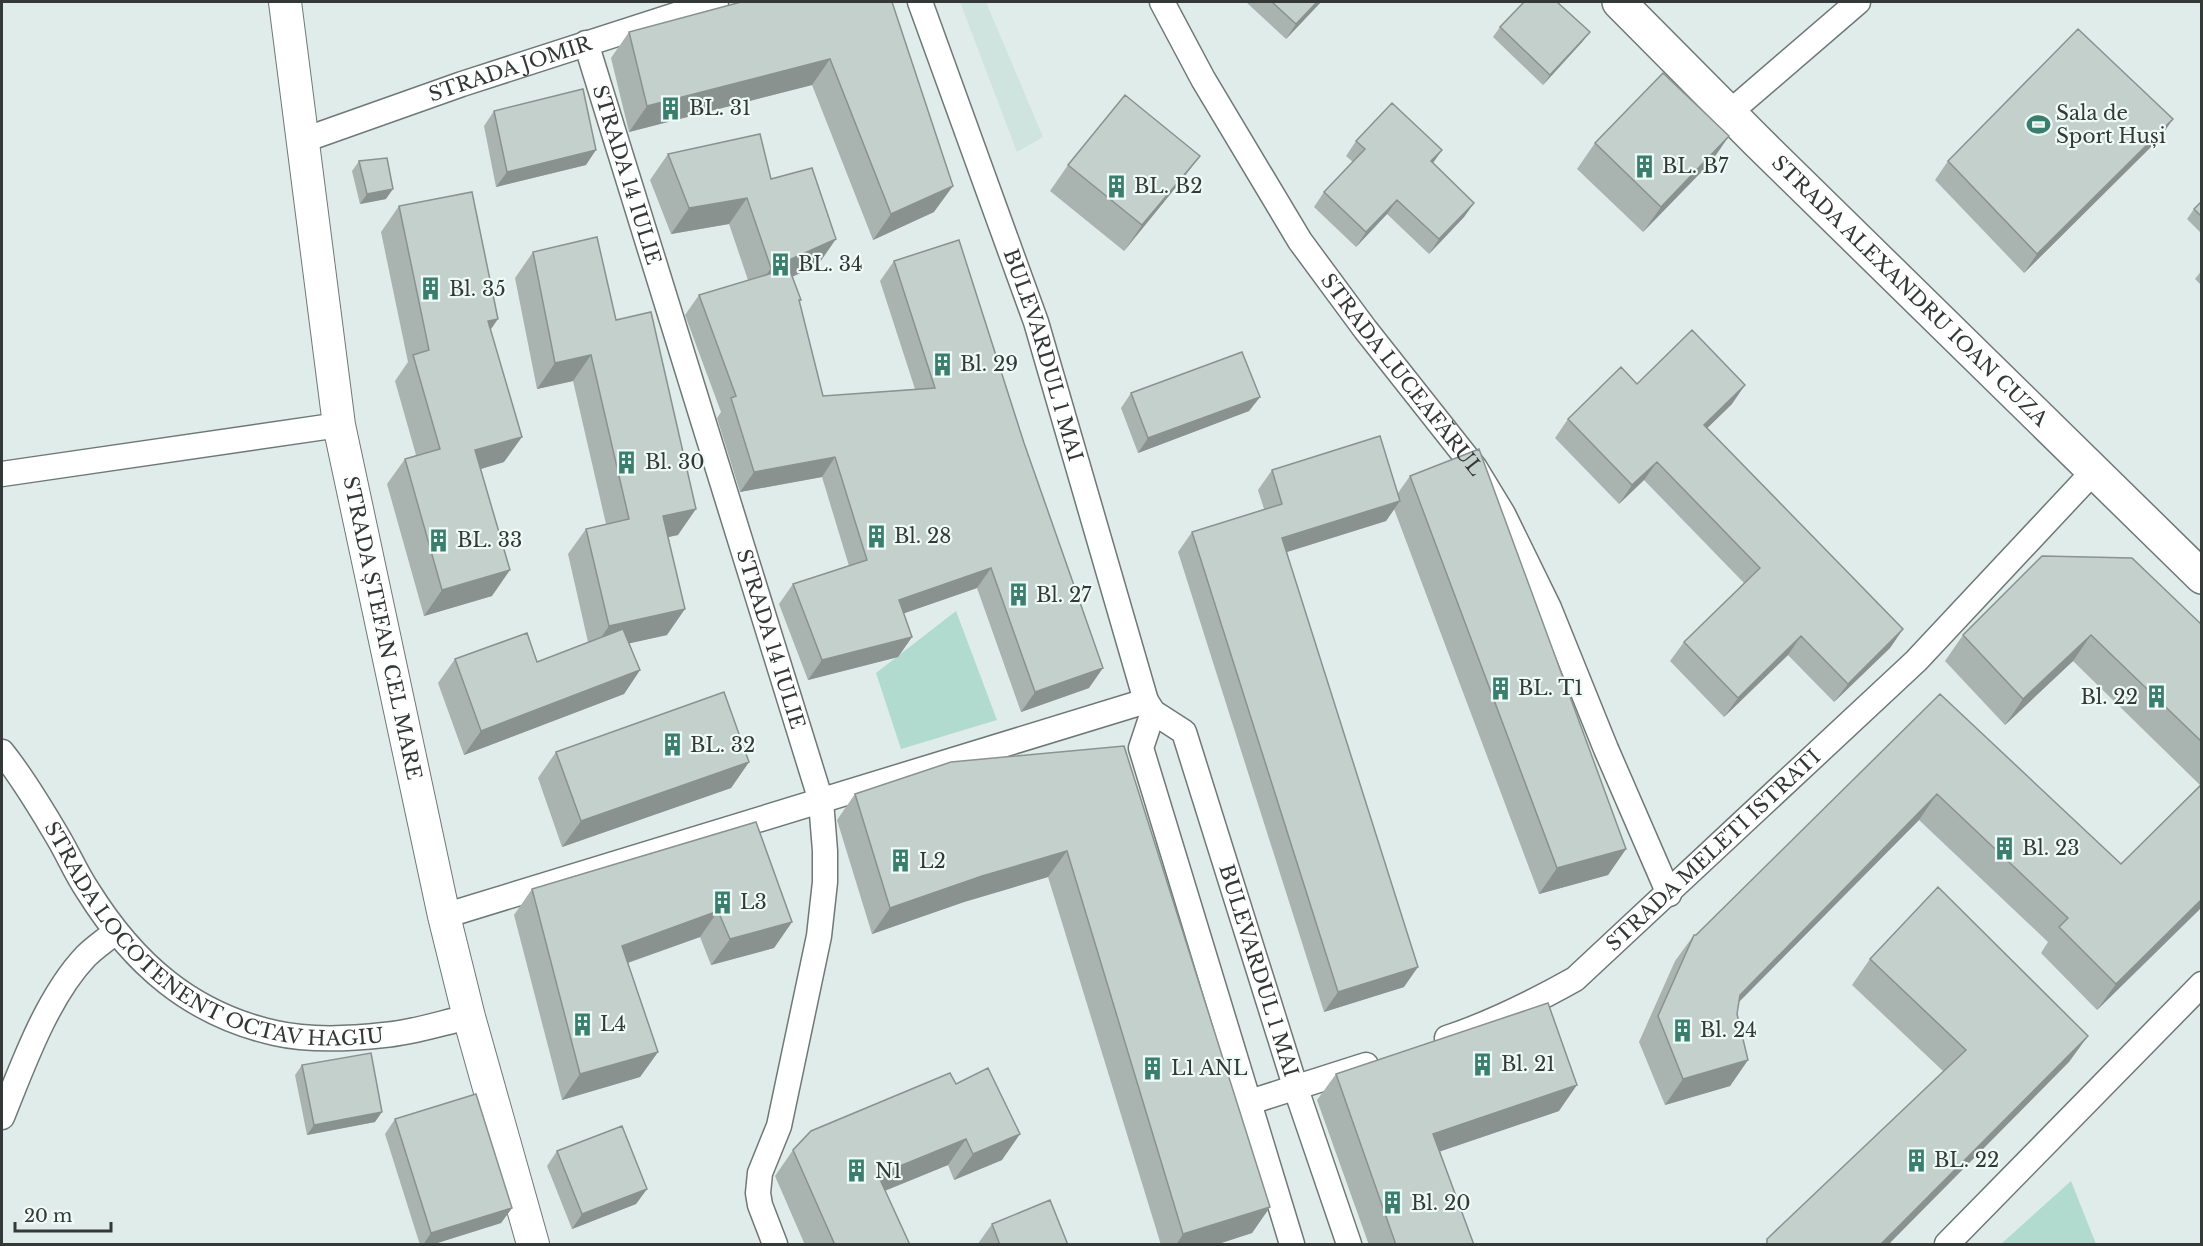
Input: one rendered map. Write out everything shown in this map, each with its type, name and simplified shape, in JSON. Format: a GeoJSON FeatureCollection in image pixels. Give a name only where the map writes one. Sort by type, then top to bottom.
{"type":"FeatureCollection","features":[{"type":"Feature","properties":{"kind":"highway","name":"STRADA ALEXANDRU IOAN CUZA"},"geometry":{"type":"LineString","coordinates":[[1619,2],[1728,113],[2202,577]]}},
{"type":"Feature","properties":{"kind":"street","name":"STRADA ȘTEFAN CEL MARE"},"geometry":{"type":"LineString","coordinates":[[285,2],[339,425],[444,916],[469,1017],[533,1245]]}},
{"type":"Feature","properties":{"kind":"street","name":"STRADA JOMIR"},"geometry":{"type":"LineString","coordinates":[[304,140],[462,84],[716,2]]}},
{"type":"Feature","properties":{"kind":"street","name":"BULEVARDUL 1 MAI"},"geometry":{"type":"LineString","coordinates":[[920,2],[1036,322],[1149,707],[1184,732],[1296,1089],[1349,1245]]}},
{"type":"Feature","properties":{"kind":"street","name":"STRADA LUCEAFĂRUL"},"geometry":{"type":"LineString","coordinates":[[1162,2],[1203,79],[1300,241],[1365,329],[1475,468],[1503,514],[1549,608],[1605,749],[1669,894]]}},
{"type":"Feature","properties":{"kind":"street"},"geometry":{"type":"LineString","coordinates":[[1728,113],[1858,2]]}},
{"type":"Feature","properties":{"kind":"street","name":"STRADA 14 IULIE"},"geometry":{"type":"LineString","coordinates":[[586,43],[820,801],[825,851],[825,882],[819,936],[779,1126],[760,1173],[758,1193],[760,1205],[775,1245]]}},
{"type":"Feature","properties":{"kind":"street"},"geometry":{"type":"LineString","coordinates":[[2,474],[339,425]]}},
{"type":"Feature","properties":{"kind":"street","name":"STRADA MELETI ISTRATI"},"geometry":{"type":"LineString","coordinates":[[1427,1044],[1481,1025],[1543,998],[1575,979],[1669,894],[1916,661],[2094,471]]}},
{"type":"Feature","properties":{"kind":"street"},"geometry":{"type":"LineString","coordinates":[[444,916],[820,801],[1149,707],[1141,748],[1292,1245]]}},
{"type":"Feature","properties":{"kind":"street","name":"STRADA LOCOTENENT OCTAV HAGIU"},"geometry":{"type":"LineString","coordinates":[[2,752],[54,830],[87,890],[115,932],[154,974],[218,1014],[275,1033],[328,1039],[386,1035],[469,1017]]}},
{"type":"Feature","properties":{"kind":"street"},"geometry":{"type":"LineString","coordinates":[[2,1117],[48,1012],[70,977],[87,956],[115,932]]}},
{"type":"Feature","properties":{"kind":"street"},"geometry":{"type":"LineString","coordinates":[[1947,1245],[2202,984]]}},
{"type":"Feature","properties":{"kind":"street"},"geometry":{"type":"LineString","coordinates":[[1250,1102],[1383,1059]]}},
{"type":"Feature","properties":{"kind":"shaded area"},"geometry":{"type":"Polygon","coordinates":[[[960,2],[986,2],[1043,137],[1017,152],[960,2]]]}},
{"type":"Feature","properties":{"kind":"green space"},"geometry":{"type":"Polygon","coordinates":[[[956,611],[997,720],[901,749],[876,673],[956,611]]]}},
{"type":"Feature","properties":{"kind":"green space"},"geometry":{"type":"Polygon","coordinates":[[[2071,1181],[2096,1244],[2001,1244],[2071,1181]]]}},
{"type":"Feature","properties":{"kind":"building","name":"BL. 31"},"geometry":{"type":"Polygon","coordinates":[[[741,2],[892,2],[953,186],[891,214],[830,59],[647,106],[629,32],[741,2]]]}},
{"type":"Feature","properties":{"kind":"building"},"geometry":{"type":"Polygon","coordinates":[[[1272,2],[1317,2],[1296,24],[1272,2]]]}},
{"type":"Feature","properties":{"kind":"building"},"geometry":{"type":"Polygon","coordinates":[[[1524,2],[1557,2],[1590,32],[1550,75],[1500,27],[1524,2]]]}},
{"type":"Feature","properties":{"kind":"building","name":"Sala de Sport Huși"},"geometry":{"type":"Polygon","coordinates":[[[2078,29],[2173,119],[2037,254],[1948,161],[2078,29]]]}},
{"type":"Feature","properties":{"kind":"building","name":"BL. B7"},"geometry":{"type":"Polygon","coordinates":[[[1663,73],[1729,136],[1661,207],[1595,143],[1663,73]]]}},
{"type":"Feature","properties":{"kind":"building"},"geometry":{"type":"Polygon","coordinates":[[[583,89],[596,150],[507,172],[494,111],[583,89]]]}},
{"type":"Feature","properties":{"kind":"building","name":"BL. B2"},"geometry":{"type":"Polygon","coordinates":[[[1125,95],[1200,156],[1142,225],[1068,165],[1125,95]]]}},
{"type":"Feature","properties":{"kind":"building"},"geometry":{"type":"Polygon","coordinates":[[[1392,103],[1442,150],[1431,161],[1474,203],[1439,239],[1397,200],[1366,232],[1324,192],[1365,149],[1356,141],[1392,103]]]}},
{"type":"Feature","properties":{"kind":"building"},"geometry":{"type":"Polygon","coordinates":[[[760,134],[771,179],[812,168],[836,239],[771,268],[747,198],[689,208],[668,154],[760,134]]]}},
{"type":"Feature","properties":{"kind":"building"},"geometry":{"type":"Polygon","coordinates":[[[387,158],[393,189],[367,194],[359,161],[387,158]]]}},
{"type":"Feature","properties":{"kind":"building"},"geometry":{"type":"Polygon","coordinates":[[[472,192],[498,319],[488,321],[522,437],[475,450],[510,570],[442,590],[405,459],[440,449],[413,355],[429,350],[399,206],[472,192]]]}},
{"type":"Feature","properties":{"kind":"building"},"geometry":{"type":"Polygon","coordinates":[[[2202,201],[2202,217],[2194,209],[2202,201]]]}},
{"type":"Feature","properties":{"kind":"building","name":"Bl. 30"},"geometry":{"type":"Polygon","coordinates":[[[597,237],[616,320],[651,312],[696,509],[663,516],[685,609],[609,626],[586,529],[629,519],[591,355],[555,363],[533,252],[597,237]]]}},
{"type":"Feature","properties":{"kind":"building"},"geometry":{"type":"Polygon","coordinates":[[[959,240],[1024,443],[1103,668],[1035,692],[991,568],[899,600],[912,637],[822,660],[793,584],[867,560],[835,457],[754,472],[731,398],[736,396],[699,295],[789,268],[801,300],[799,300],[823,396],[935,388],[894,261],[959,240]]]}},
{"type":"Feature","properties":{"kind":"building"},"geometry":{"type":"Polygon","coordinates":[[[1692,330],[1745,385],[1704,425],[1903,629],[1848,684],[1801,636],[1738,698],[1684,642],[1760,568],[1657,462],[1632,485],[1568,419],[1621,367],[1637,384],[1692,330]]]}},
{"type":"Feature","properties":{"kind":"building"},"geometry":{"type":"Polygon","coordinates":[[[1242,352],[1260,397],[1148,438],[1131,393],[1242,352]]]}},
{"type":"Feature","properties":{"kind":"building"},"geometry":{"type":"Polygon","coordinates":[[[1380,436],[1400,501],[1282,538],[1418,967],[1338,992],[1192,532],[1282,504],[1272,470],[1380,436]]]}},
{"type":"Feature","properties":{"kind":"building","name":"BL. T1"},"geometry":{"type":"Polygon","coordinates":[[[1479,449],[1626,849],[1557,868],[1410,476],[1479,449]]]}},
{"type":"Feature","properties":{"kind":"building","name":"Bl. 22"},"geometry":{"type":"Polygon","coordinates":[[[2042,556],[2132,558],[2202,625],[2202,742],[2091,635],[2023,699],[1963,635],[2042,556]]]}},
{"type":"Feature","properties":{"kind":"building"},"geometry":{"type":"Polygon","coordinates":[[[623,629],[640,670],[481,731],[455,659],[527,633],[537,662],[623,629]]]}},
{"type":"Feature","properties":{"kind":"building"},"geometry":{"type":"Polygon","coordinates":[[[724,692],[749,762],[581,821],[556,752],[724,692]]]}},
{"type":"Feature","properties":{"kind":"building"},"geometry":{"type":"Polygon","coordinates":[[[1940,694],[2121,864],[2202,784],[2202,899],[2116,984],[2059,927],[2068,918],[1937,794],[1740,995],[1737,1014],[1748,1060],[1683,1079],[1658,1016],[1694,935],[1940,694]]]}},
{"type":"Feature","properties":{"kind":"building","name":"L1 ANL"},"geometry":{"type":"Polygon","coordinates":[[[1124,746],[1270,1207],[1183,1234],[1067,851],[982,876],[890,908],[855,794],[951,762],[1124,746]]]}},
{"type":"Feature","properties":{"kind":"building"},"geometry":{"type":"Polygon","coordinates":[[[756,822],[792,922],[730,939],[718,911],[622,946],[658,1052],[580,1074],[532,889],[756,822]]]}},
{"type":"Feature","properties":{"kind":"building","name":"BL. 22"},"geometry":{"type":"Polygon","coordinates":[[[1938,887],[2088,1036],[1880,1245],[1767,1245],[1767,1239],[1966,1050],[1870,959],[1938,887]]]}},
{"type":"Feature","properties":{"kind":"building"},"geometry":{"type":"Polygon","coordinates":[[[1548,1003],[1577,1085],[1433,1134],[1474,1245],[1396,1245],[1336,1074],[1548,1003]]]}},
{"type":"Feature","properties":{"kind":"building"},"geometry":{"type":"Polygon","coordinates":[[[371,1053],[382,1112],[314,1125],[302,1065],[371,1053]]]}},
{"type":"Feature","properties":{"kind":"building","name":"N1"},"geometry":{"type":"Polygon","coordinates":[[[988,1068],[1020,1134],[973,1154],[966,1139],[878,1175],[910,1245],[835,1245],[793,1150],[811,1131],[950,1073],[956,1084],[988,1068]]]}},
{"type":"Feature","properties":{"kind":"building"},"geometry":{"type":"Polygon","coordinates":[[[476,1094],[512,1208],[431,1233],[395,1119],[476,1094]]]}},
{"type":"Feature","properties":{"kind":"building"},"geometry":{"type":"Polygon","coordinates":[[[622,1126],[647,1189],[582,1214],[557,1151],[622,1126]]]}},
{"type":"Feature","properties":{"kind":"building"},"geometry":{"type":"Polygon","coordinates":[[[1050,1200],[1068,1245],[1000,1245],[992,1224],[1050,1200]]]}},
{"type":"Feature","properties":{"kind":"place","name":"BL. 31"},"geometry":{"type":"Point","coordinates":[671,108]}},
{"type":"Feature","properties":{"kind":"place","name":"Sala de Sport Huși"},"geometry":{"type":"Point","coordinates":[2038,125]}},
{"type":"Feature","properties":{"kind":"place","name":"BL. B7"},"geometry":{"type":"Point","coordinates":[1644,166]}},
{"type":"Feature","properties":{"kind":"place","name":"BL. B2"},"geometry":{"type":"Point","coordinates":[1116,186]}},
{"type":"Feature","properties":{"kind":"place","name":"BL. 34"},"geometry":{"type":"Point","coordinates":[780,264]}},
{"type":"Feature","properties":{"kind":"place","name":"Bl. 35"},"geometry":{"type":"Point","coordinates":[431,289]}},
{"type":"Feature","properties":{"kind":"place","name":"Bl. 29"},"geometry":{"type":"Point","coordinates":[942,364]}},
{"type":"Feature","properties":{"kind":"place","name":"Bl. 30"},"geometry":{"type":"Point","coordinates":[627,462]}},
{"type":"Feature","properties":{"kind":"place","name":"Bl. 28"},"geometry":{"type":"Point","coordinates":[876,536]}},
{"type":"Feature","properties":{"kind":"place","name":"BL. 33"},"geometry":{"type":"Point","coordinates":[439,540]}},
{"type":"Feature","properties":{"kind":"place","name":"Bl. 27"},"geometry":{"type":"Point","coordinates":[1018,595]}},
{"type":"Feature","properties":{"kind":"place","name":"BL. T1"},"geometry":{"type":"Point","coordinates":[1500,688]}},
{"type":"Feature","properties":{"kind":"place","name":"Bl. 22"},"geometry":{"type":"Point","coordinates":[2156,697]}},
{"type":"Feature","properties":{"kind":"place","name":"BL. 32"},"geometry":{"type":"Point","coordinates":[672,745]}},
{"type":"Feature","properties":{"kind":"place","name":"Bl. 23"},"geometry":{"type":"Point","coordinates":[2004,848]}},
{"type":"Feature","properties":{"kind":"place","name":"L2"},"geometry":{"type":"Point","coordinates":[901,861]}},
{"type":"Feature","properties":{"kind":"place","name":"L3"},"geometry":{"type":"Point","coordinates":[722,902]}},
{"type":"Feature","properties":{"kind":"place","name":"L4"},"geometry":{"type":"Point","coordinates":[582,1024]}},
{"type":"Feature","properties":{"kind":"place","name":"Bl. 24"},"geometry":{"type":"Point","coordinates":[1682,1030]}},
{"type":"Feature","properties":{"kind":"place","name":"Bl. 21"},"geometry":{"type":"Point","coordinates":[1483,1064]}},
{"type":"Feature","properties":{"kind":"place","name":"L1 ANL"},"geometry":{"type":"Point","coordinates":[1153,1068]}},
{"type":"Feature","properties":{"kind":"place","name":"BL. 22"},"geometry":{"type":"Point","coordinates":[1916,1160]}},
{"type":"Feature","properties":{"kind":"place","name":"N1"},"geometry":{"type":"Point","coordinates":[857,1171]}},
{"type":"Feature","properties":{"kind":"place","name":"Bl. 20"},"geometry":{"type":"Point","coordinates":[1393,1203]}}]}
